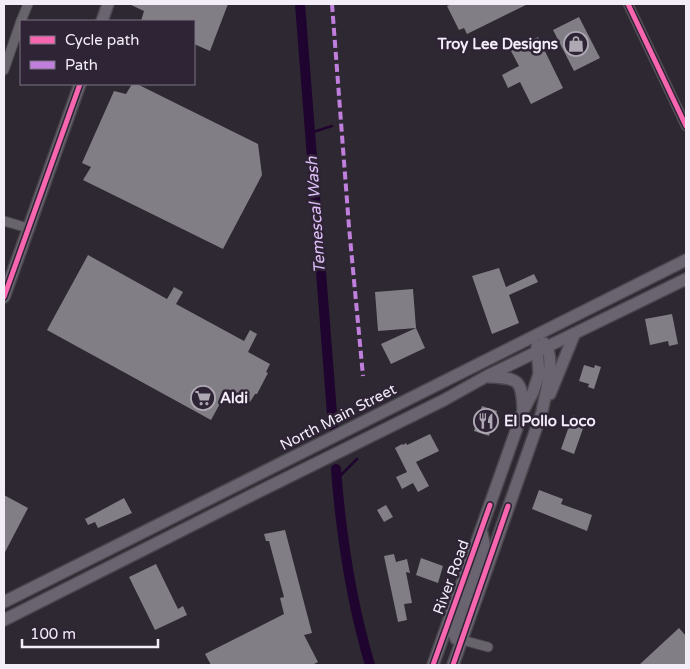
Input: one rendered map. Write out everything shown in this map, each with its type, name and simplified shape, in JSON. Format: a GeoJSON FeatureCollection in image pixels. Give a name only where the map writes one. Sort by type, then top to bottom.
{"type":"FeatureCollection","features":[{"type":"Feature","properties":{"kind":"main road"},"geometry":{"type":"LineString","coordinates":[[102,20],[108,4]]}},
{"type":"Feature","properties":{"kind":"main road"},"geometry":{"type":"LineString","coordinates":[[4,297],[80,85]]}},
{"type":"Feature","properties":{"kind":"main road","name":"North Main Street"},"geometry":{"type":"LineString","coordinates":[[4,602],[686,260]]}},
{"type":"Feature","properties":{"kind":"main road","name":"North Main Street"},"geometry":{"type":"LineString","coordinates":[[4,620],[368,438],[487,376],[548,348],[686,279]]}},
{"type":"Feature","properties":{"kind":"main road"},"geometry":{"type":"LineString","coordinates":[[536,334],[548,348]]}},
{"type":"Feature","properties":{"kind":"main road","name":"River Road"},"geometry":{"type":"LineString","coordinates":[[435,662],[523,412],[533,392],[539,364],[536,334]]}},
{"type":"Feature","properties":{"kind":"main road"},"geometry":{"type":"LineString","coordinates":[[542,412],[574,335]]}},
{"type":"Feature","properties":{"kind":"main road","name":"River Road"},"geometry":{"type":"LineString","coordinates":[[453,665],[542,412],[550,369],[548,348]]}},
{"type":"Feature","properties":{"kind":"main road"},"geometry":{"type":"LineString","coordinates":[[487,376],[510,377],[518,383],[522,391],[523,412]]}},
{"type":"Feature","properties":{"kind":"main road"},"geometry":{"type":"LineString","coordinates":[[462,640],[456,639],[454,634],[483,550],[482,529]]}},
{"type":"Feature","properties":{"kind":"street"},"geometry":{"type":"LineString","coordinates":[[21,20],[28,4]]}},
{"type":"Feature","properties":{"kind":"street"},"geometry":{"type":"LineString","coordinates":[[628,4],[686,126]]}},
{"type":"Feature","properties":{"kind":"street"},"geometry":{"type":"LineString","coordinates":[[4,70],[20,24]]}},
{"type":"Feature","properties":{"kind":"street"},"geometry":{"type":"LineString","coordinates":[[4,221],[28,228]]}},
{"type":"Feature","properties":{"kind":"street"},"geometry":{"type":"LineString","coordinates":[[462,640],[488,647]]}},
{"type":"Feature","properties":{"kind":"building"},"geometry":{"type":"Polygon","coordinates":[[[129,4],[228,4],[210,51],[195,44],[195,20],[141,20],[144,11],[129,4]]]}},
{"type":"Feature","properties":{"kind":"building"},"geometry":{"type":"Polygon","coordinates":[[[452,4],[528,4],[467,34],[464,28],[459,30],[447,6],[452,4]]]}},
{"type":"Feature","properties":{"kind":"building","name":"Troy Lee Designs"},"geometry":{"type":"Polygon","coordinates":[[[579,17],[600,58],[574,71],[553,30],[579,17]]]}},
{"type":"Feature","properties":{"kind":"building"},"geometry":{"type":"Polygon","coordinates":[[[538,37],[563,88],[531,104],[520,82],[508,88],[502,75],[519,66],[511,51],[538,37]]]}},
{"type":"Feature","properties":{"kind":"building"},"geometry":{"type":"Polygon","coordinates":[[[131,85],[139,85],[258,144],[262,175],[223,249],[83,180],[91,167],[82,163],[114,91],[126,94],[131,85]]]}},
{"type":"Feature","properties":{"kind":"building"},"geometry":{"type":"Polygon","coordinates":[[[88,255],[167,299],[174,287],[183,292],[176,304],[244,341],[250,330],[257,334],[248,352],[270,364],[266,372],[268,373],[257,394],[255,394],[250,402],[228,389],[211,420],[47,330],[88,255]]]}},
{"type":"Feature","properties":{"kind":"building"},"geometry":{"type":"Polygon","coordinates":[[[499,268],[506,287],[534,274],[538,282],[509,295],[519,323],[492,334],[472,276],[499,268]]]}},
{"type":"Feature","properties":{"kind":"building"},"geometry":{"type":"Polygon","coordinates":[[[413,289],[416,328],[378,331],[375,292],[413,289]]]}},
{"type":"Feature","properties":{"kind":"building"},"geometry":{"type":"Polygon","coordinates":[[[672,314],[678,344],[669,346],[668,341],[650,345],[645,319],[672,314]]]}},
{"type":"Feature","properties":{"kind":"building"},"geometry":{"type":"Polygon","coordinates":[[[416,328],[425,348],[391,364],[381,344],[416,328]]]}},
{"type":"Feature","properties":{"kind":"building"},"geometry":{"type":"Polygon","coordinates":[[[584,365],[594,368],[595,365],[601,367],[594,389],[588,387],[589,384],[579,381],[584,365]]]}},
{"type":"Feature","properties":{"kind":"building","name":"El Pollo Loco"},"geometry":{"type":"Polygon","coordinates":[[[482,406],[497,411],[489,436],[474,431],[482,406]]]}},
{"type":"Feature","properties":{"kind":"building"},"geometry":{"type":"Polygon","coordinates":[[[573,415],[586,420],[574,454],[561,449],[573,415]]]}},
{"type":"Feature","properties":{"kind":"building"},"geometry":{"type":"Polygon","coordinates":[[[430,434],[439,451],[416,462],[429,486],[418,492],[413,483],[402,489],[396,477],[407,472],[395,448],[406,443],[407,445],[430,434]]]}},
{"type":"Feature","properties":{"kind":"building"},"geometry":{"type":"Polygon","coordinates":[[[539,490],[563,499],[561,504],[592,515],[587,531],[532,509],[539,490]]]}},
{"type":"Feature","properties":{"kind":"building"},"geometry":{"type":"Polygon","coordinates":[[[4,495],[28,508],[4,554],[4,495]]]}},
{"type":"Feature","properties":{"kind":"building"},"geometry":{"type":"Polygon","coordinates":[[[124,498],[132,513],[98,528],[95,522],[88,525],[85,519],[124,498]]]}},
{"type":"Feature","properties":{"kind":"building"},"geometry":{"type":"Polygon","coordinates":[[[386,505],[393,517],[384,522],[377,510],[386,505]]]}},
{"type":"Feature","properties":{"kind":"building"},"geometry":{"type":"Polygon","coordinates":[[[285,530],[312,633],[304,635],[318,662],[312,665],[211,665],[205,654],[284,614],[280,598],[284,597],[269,541],[266,541],[264,534],[285,530]]]}},
{"type":"Feature","properties":{"kind":"building"},"geometry":{"type":"Polygon","coordinates":[[[394,554],[396,562],[407,559],[410,573],[406,572],[412,603],[404,604],[407,620],[398,622],[384,556],[394,554]]]}},
{"type":"Feature","properties":{"kind":"building"},"geometry":{"type":"Polygon","coordinates":[[[421,558],[443,566],[438,583],[416,575],[421,558]]]}},
{"type":"Feature","properties":{"kind":"building"},"geometry":{"type":"Polygon","coordinates":[[[156,564],[178,609],[183,606],[187,615],[155,630],[129,577],[156,564]]]}},
{"type":"Feature","properties":{"kind":"building"},"geometry":{"type":"Polygon","coordinates":[[[679,628],[686,636],[686,665],[639,665],[679,628]]]}},
{"type":"Feature","properties":{"kind":"waterway","name":"Temescal Wash"},"geometry":{"type":"LineString","coordinates":[[300,4],[333,426]]}},
{"type":"Feature","properties":{"kind":"waterway"},"geometry":{"type":"LineString","coordinates":[[310,133],[332,126]]}},
{"type":"Feature","properties":{"kind":"waterway"},"geometry":{"type":"LineString","coordinates":[[337,479],[357,459]]}},
{"type":"Feature","properties":{"kind":"waterway","name":"Temescal Wash"},"geometry":{"type":"LineString","coordinates":[[336,469],[348,568],[357,617],[370,665]]}},
{"type":"Feature","properties":{"kind":"marked path"},"geometry":{"type":"LineString","coordinates":[[332,4],[349,227],[363,376]]}},
{"type":"Feature","properties":{"kind":"cycle path"},"geometry":{"type":"LineString","coordinates":[[628,4],[686,126]]}},
{"type":"Feature","properties":{"kind":"cycle path"},"geometry":{"type":"LineString","coordinates":[[4,297],[80,85]]}},
{"type":"Feature","properties":{"kind":"cycle path"},"geometry":{"type":"LineString","coordinates":[[433,665],[490,505]]}},
{"type":"Feature","properties":{"kind":"cycle path"},"geometry":{"type":"LineString","coordinates":[[453,665],[508,506]]}},
{"type":"Feature","properties":{"kind":"place","name":"Troy Lee Designs"},"geometry":{"type":"Point","coordinates":[576,44]}},
{"type":"Feature","properties":{"kind":"place","name":"Aldi"},"geometry":{"type":"Point","coordinates":[203,398]}},
{"type":"Feature","properties":{"kind":"place","name":"El Pollo Loco"},"geometry":{"type":"Point","coordinates":[486,421]}}]}
